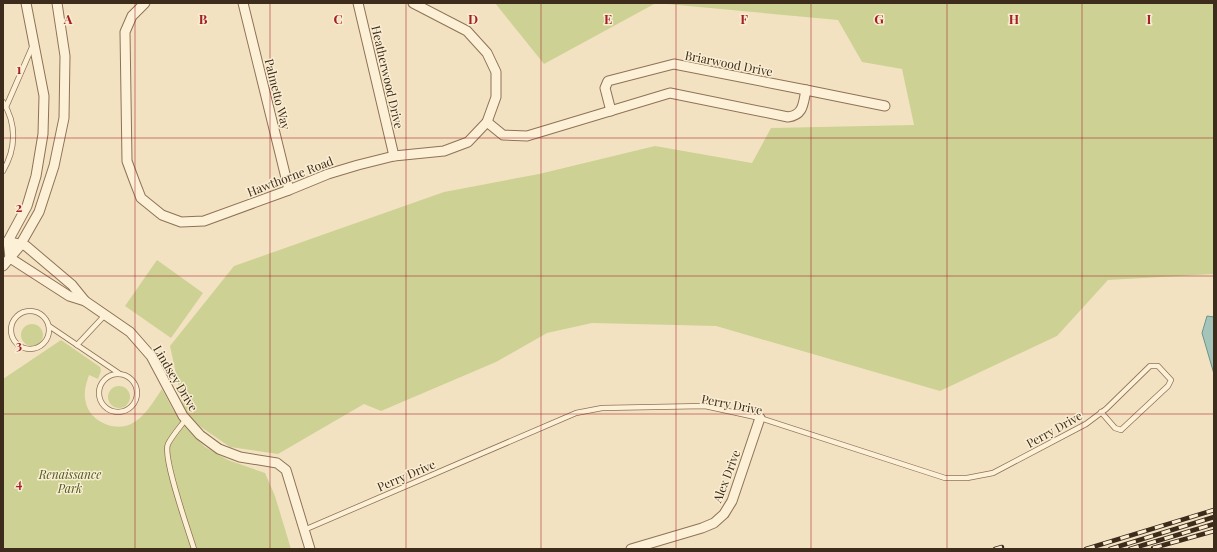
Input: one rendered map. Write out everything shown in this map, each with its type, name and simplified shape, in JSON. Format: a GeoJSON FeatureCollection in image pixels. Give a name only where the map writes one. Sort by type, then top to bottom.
{"type":"FeatureCollection","features":[{"type":"Feature","properties":{"kind":"street"},"geometry":{"type":"LineString","coordinates":[[10,258],[8,241],[27,206],[36,176],[43,134],[44,96],[26,3]]}},
{"type":"Feature","properties":{"kind":"street"},"geometry":{"type":"LineString","coordinates":[[3,266],[21,245],[39,212],[54,166],[64,118],[65,56],[57,3]]}},
{"type":"Feature","properties":{"kind":"street","name":"Hawthorne Road"},"geometry":{"type":"LineString","coordinates":[[145,3],[132,16],[125,32],[127,161],[141,198],[162,215],[182,222],[204,221],[328,174],[358,165],[394,156],[444,152],[468,142],[487,122],[496,97],[496,72],[487,54],[468,31],[413,3]]}},
{"type":"Feature","properties":{"kind":"street","name":"Palmetto Way"},"geometry":{"type":"LineString","coordinates":[[243,3],[289,190]]}},
{"type":"Feature","properties":{"kind":"street","name":"Heatherwood Drive"},"geometry":{"type":"LineString","coordinates":[[358,3],[394,156]]}},
{"type":"Feature","properties":{"kind":"street","name":"Briarwood Drive"},"geometry":{"type":"LineString","coordinates":[[611,111],[605,88],[608,82],[674,64],[885,106]]}},
{"type":"Feature","properties":{"kind":"street"},"geometry":{"type":"LineString","coordinates":[[487,122],[503,135],[527,136],[670,93],[788,117],[799,113],[806,90]]}},
{"type":"Feature","properties":{"kind":"street","name":"Lindsey Drive"},"geometry":{"type":"LineString","coordinates":[[8,241],[26,246],[72,285],[85,301],[130,332],[151,356],[183,416],[200,436],[219,449],[240,457],[277,463],[286,470],[310,549]]}},
{"type":"Feature","properties":{"kind":"street","name":"Lindsey Drive"},"geometry":{"type":"LineString","coordinates":[[10,258],[69,296],[85,301]]}},
{"type":"Feature","properties":{"kind":"street","name":"Alex Drive"},"geometry":{"type":"LineString","coordinates":[[631,549],[702,528],[714,523],[724,514],[732,501],[760,418]]}},
{"type":"Feature","properties":{"kind":"lane"},"geometry":{"type":"LineString","coordinates":[[6,107],[34,42]]}},
{"type":"Feature","properties":{"kind":"lane"},"geometry":{"type":"LineString","coordinates":[[3,102],[12,122],[13,146],[8,164],[3,171]]}},
{"type":"Feature","properties":{"kind":"lane"},"geometry":{"type":"LineString","coordinates":[[49,326],[50,333],[48,339],[38,348],[32,349],[25,349],[19,346],[12,335],[11,329],[12,323],[20,314],[26,311],[38,312],[43,316],[49,326],[120,374],[125,375],[134,383],[137,390],[137,396],[131,408],[119,413],[106,409],[99,398],[98,392],[100,386],[107,377],[113,374],[120,374]]}},
{"type":"Feature","properties":{"kind":"lane"},"geometry":{"type":"LineString","coordinates":[[77,345],[105,315]]}},
{"type":"Feature","properties":{"kind":"lane","name":"Perry Drive"},"geometry":{"type":"LineString","coordinates":[[304,530],[576,413],[602,408],[705,406],[760,418],[945,478],[967,478],[993,473],[1086,424],[1101,412],[1106,409],[1150,366],[1158,366],[1171,380],[1168,386],[1121,430],[1115,428],[1101,412]]}},
{"type":"Feature","properties":{"kind":"lane"},"geometry":{"type":"LineString","coordinates":[[186,419],[167,445],[167,453],[171,472],[194,549]]}},
{"type":"Feature","properties":{"kind":"green space"},"geometry":{"type":"Polygon","coordinates":[[[495,3],[656,3],[544,64],[495,3]]]}},
{"type":"Feature","properties":{"kind":"green space"},"geometry":{"type":"Polygon","coordinates":[[[656,3],[1214,3],[1214,274],[1108,280],[1057,336],[940,391],[716,326],[592,323],[547,333],[496,362],[381,411],[364,404],[278,454],[230,447],[185,416],[170,346],[234,266],[444,192],[539,174],[655,146],[752,163],[771,128],[914,125],[902,69],[862,62],[838,20],[656,3]]]}},
{"type":"Feature","properties":{"kind":"green space"},"geometry":{"type":"Polygon","coordinates":[[[157,260],[203,293],[171,338],[125,306],[157,260]]]}},
{"type":"Feature","properties":{"kind":"green space"},"geometry":{"type":"Polygon","coordinates":[[[32,324],[40,327],[43,335],[40,343],[32,346],[24,343],[21,335],[24,327],[32,324]]]}},
{"type":"Feature","properties":{"kind":"green space","name":"Renaissance Park"},"geometry":{"type":"Polygon","coordinates":[[[61,340],[100,367],[101,371],[98,379],[89,375],[85,392],[85,399],[88,409],[98,420],[110,426],[117,427],[131,424],[145,413],[162,389],[172,408],[185,427],[205,447],[228,460],[265,473],[275,496],[291,549],[3,549],[3,379],[61,340]]]}},
{"type":"Feature","properties":{"kind":"green space"},"geometry":{"type":"Polygon","coordinates":[[[119,386],[127,389],[130,397],[127,405],[119,408],[111,405],[108,397],[111,389],[119,386]]]}},
{"type":"Feature","properties":{"kind":"water"},"geometry":{"type":"Polygon","coordinates":[[[1207,316],[1214,317],[1214,374],[1202,333],[1207,316]]]}},
{"type":"Feature","properties":{"kind":"railway"},"geometry":{"type":"LineString","coordinates":[[1086,549],[1214,510]]}},
{"type":"Feature","properties":{"kind":"railway"},"geometry":{"type":"LineString","coordinates":[[1110,549],[1214,517]]}},
{"type":"Feature","properties":{"kind":"railway"},"geometry":{"type":"LineString","coordinates":[[1130,549],[1214,524]]}},
{"type":"Feature","properties":{"kind":"railway"},"geometry":{"type":"LineString","coordinates":[[1153,548],[1214,531]]}},
{"type":"Feature","properties":{"kind":"railway"},"geometry":{"type":"LineString","coordinates":[[995,549],[1002,547]]}}]}
